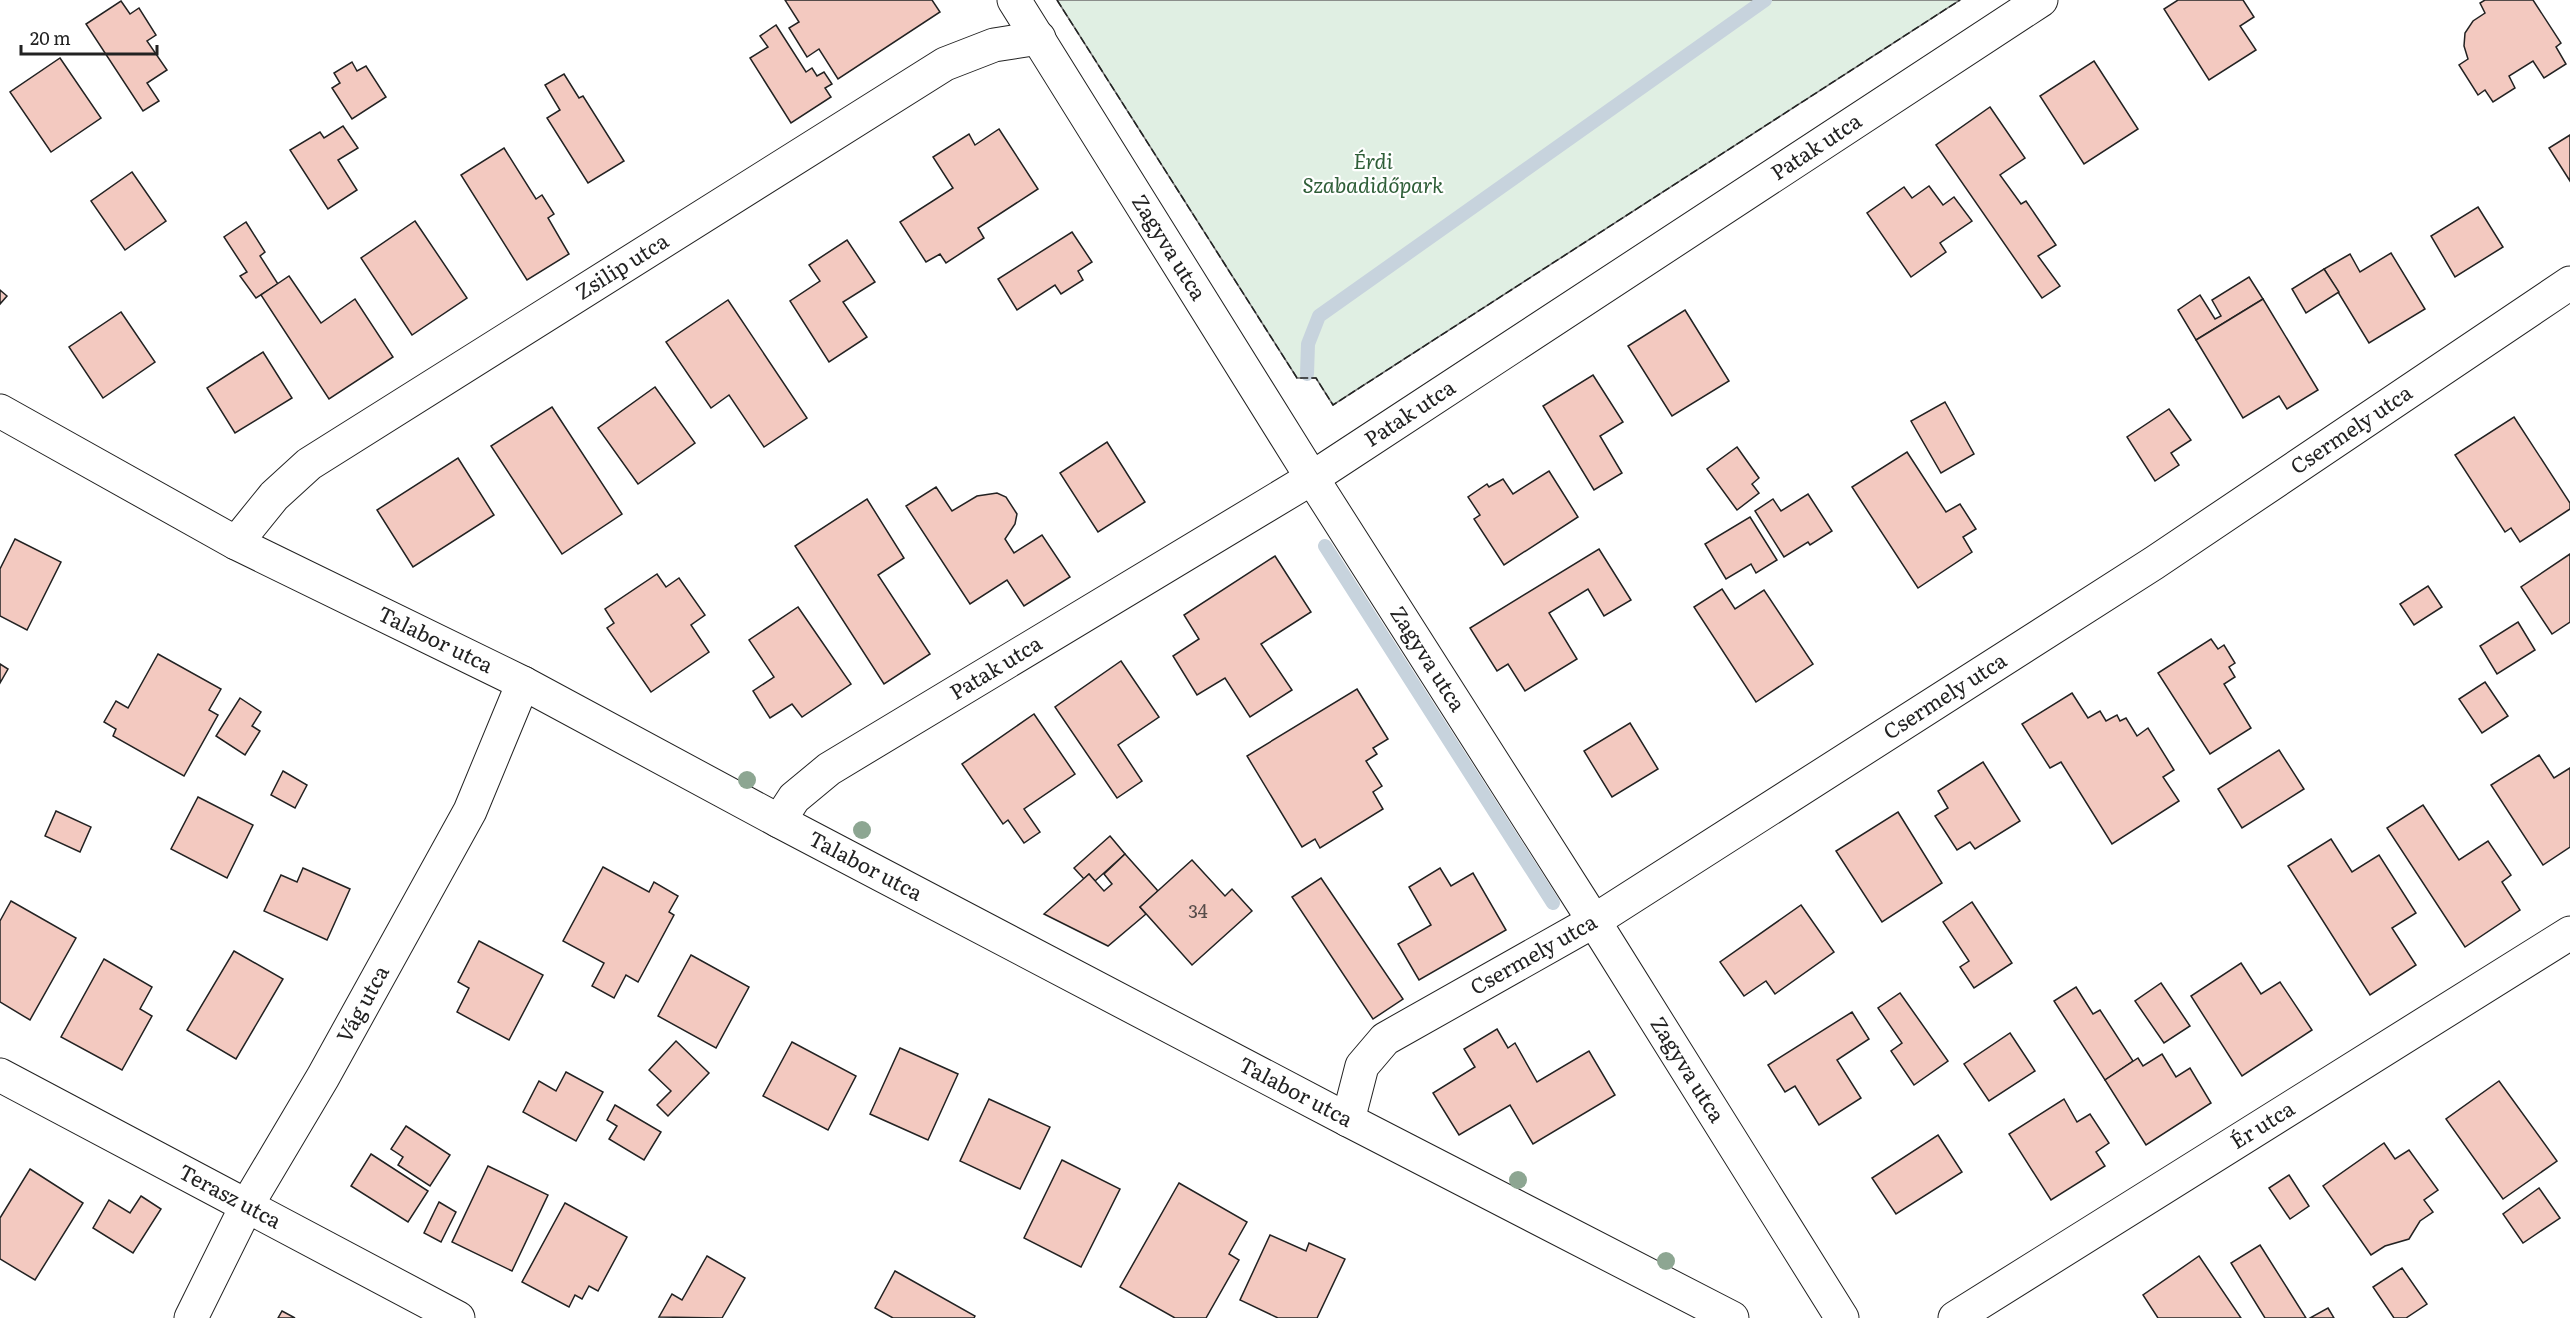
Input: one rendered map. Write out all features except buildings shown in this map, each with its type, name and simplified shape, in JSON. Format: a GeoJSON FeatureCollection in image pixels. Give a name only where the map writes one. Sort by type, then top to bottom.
{"type":"FeatureCollection","features":[{"type":"Feature","properties":{"kind":"street","name":"Zagyva utca"},"geometry":{"type":"LineString","coordinates":[[1014,0],[1312,478],[1594,921],[1842,1318]]}},
{"type":"Feature","properties":{"kind":"street","name":"Patak utca"},"geometry":{"type":"LineString","coordinates":[[779,821],[794,798],[829,769],[1312,478],[2041,0]]}},
{"type":"Feature","properties":{"kind":"street","name":"Zsilip utca"},"geometry":{"type":"LineString","coordinates":[[236,543],[274,496],[309,464],[925,76],[945,64],[994,45],[1039,38]]}},
{"type":"Feature","properties":{"kind":"street","name":"Csermely utca"},"geometry":{"type":"LineString","coordinates":[[1348,1120],[1362,1066],[1385,1039],[1594,921],[2154,563],[2570,283]]}},
{"type":"Feature","properties":{"kind":"street","name":"Talabor utca"},"geometry":{"type":"LineString","coordinates":[[0,411],[236,543],[524,683],[779,821],[1348,1120],[1732,1318]]}},
{"type":"Feature","properties":{"kind":"street","name":"Vág utca"},"geometry":{"type":"LineString","coordinates":[[191,1318],[247,1204],[323,1077],[470,811],[524,683]]}},
{"type":"Feature","properties":{"kind":"street","name":"Ér utca"},"geometry":{"type":"LineString","coordinates":[[1955,1318],[2570,933]]}},
{"type":"Feature","properties":{"kind":"street","name":"Terasz utca"},"geometry":{"type":"LineString","coordinates":[[0,1076],[247,1204],[458,1318]]}},
{"type":"Feature","properties":{"kind":"green space","name":"Érdi Szabadidőpark"},"geometry":{"type":"Polygon","coordinates":[[[1057,0],[1960,0],[1333,405],[1316,378],[1297,378],[1057,0]]]}},
{"type":"Feature","properties":{"kind":"waterway"},"geometry":{"type":"LineString","coordinates":[[1307,374],[1308,344],[1319,316],[1765,0]]}},
{"type":"Feature","properties":{"kind":"waterway"},"geometry":{"type":"LineString","coordinates":[[1325,546],[1553,903]]}},
{"type":"Feature","properties":{"kind":"fence"},"geometry":{"type":"LineString","coordinates":[[1057,0],[1297,378],[1316,378],[1333,405],[1960,0]]}}]}
